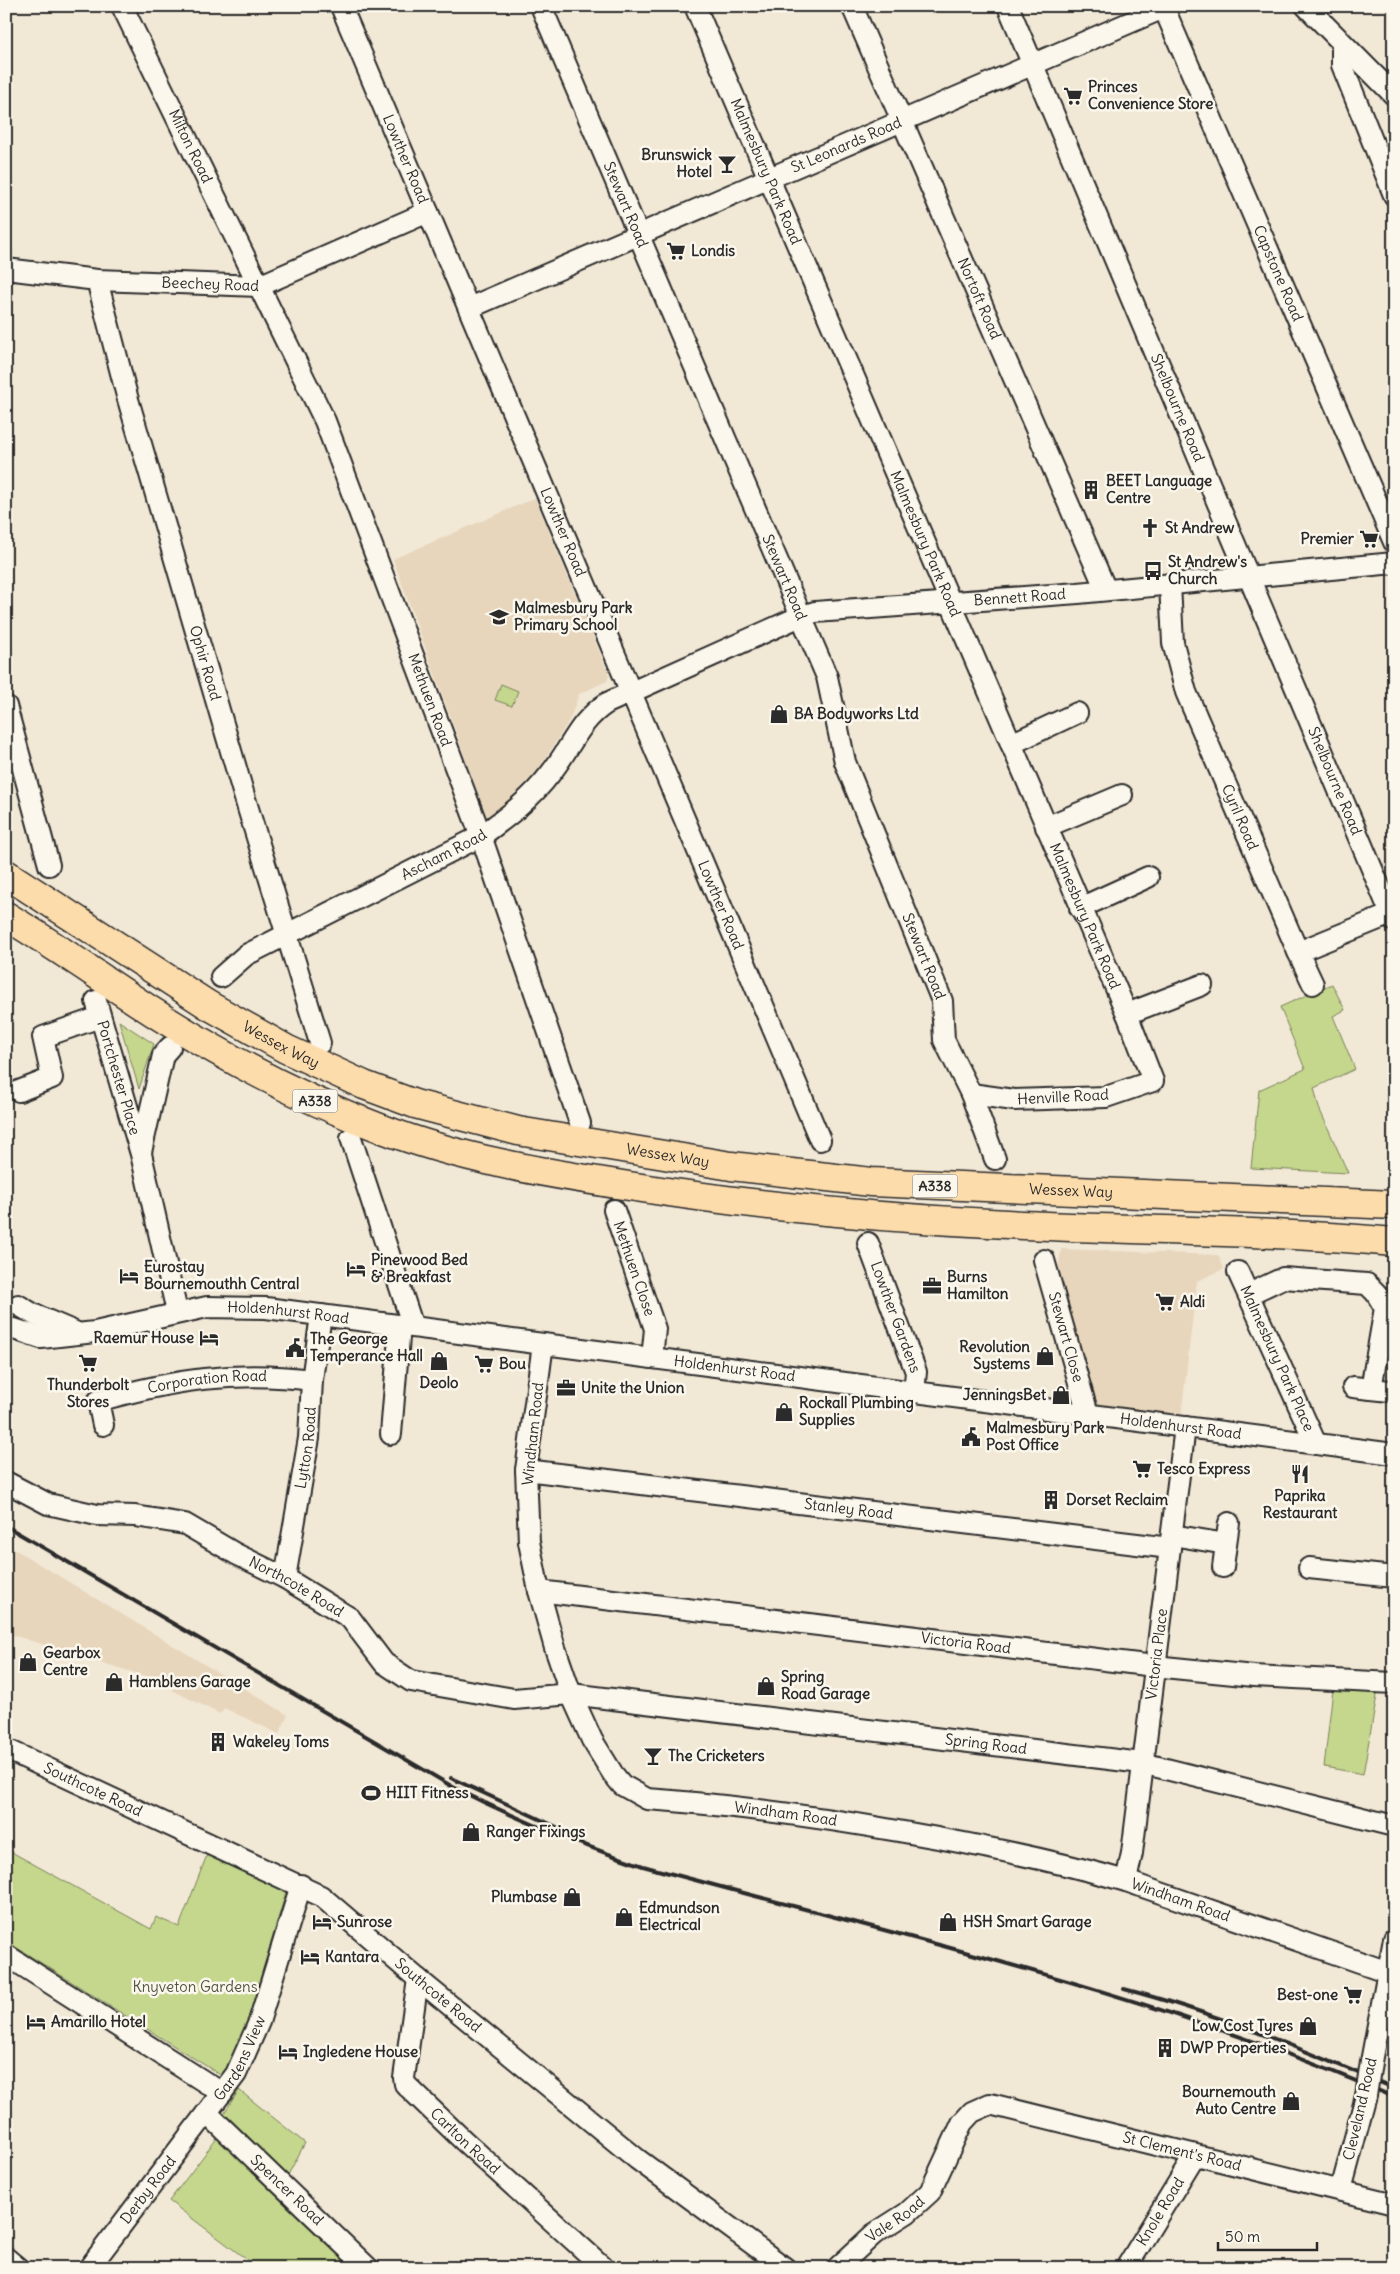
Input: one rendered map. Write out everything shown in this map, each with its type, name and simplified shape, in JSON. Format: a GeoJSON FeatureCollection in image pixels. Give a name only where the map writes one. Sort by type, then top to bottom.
{"type":"FeatureCollection","features":[{"type":"Feature","properties":{"kind":"highway","name":"Wessex Way"},"geometry":{"type":"LineString","coordinates":[[6,874],[208,1005],[286,1049],[364,1085],[414,1104],[518,1131],[731,1166],[871,1182],[1012,1190],[1386,1204]]}},
{"type":"Feature","properties":{"kind":"highway","name":"A338"},"geometry":{"type":"LineString","coordinates":[[6,916],[152,1012],[250,1070],[299,1094],[381,1129],[492,1161],[677,1193],[848,1214],[1008,1224],[1386,1242]]}},
{"type":"Feature","properties":{"kind":"street","name":"Milton Road"},"geometry":{"type":"LineString","coordinates":[[122,6],[259,286]]}},
{"type":"Feature","properties":{"kind":"street","name":"Lowther Road"},"geometry":{"type":"LineString","coordinates":[[341,6],[820,1140]]}},
{"type":"Feature","properties":{"kind":"street","name":"Stewart Road"},"geometry":{"type":"LineString","coordinates":[[541,6],[802,617],[832,692],[839,738],[845,762],[942,1001],[944,1040],[971,1094],[995,1159]]}},
{"type":"Feature","properties":{"kind":"street","name":"Malmesbury Park Road"},"geometry":{"type":"LineString","coordinates":[[695,6],[1127,1014],[1153,1081]]}},
{"type":"Feature","properties":{"kind":"street","name":"Nortoft Road"},"geometry":{"type":"LineString","coordinates":[[852,6],[1106,590]]}},
{"type":"Feature","properties":{"kind":"street","name":"Shelbourne Road"},"geometry":{"type":"LineString","coordinates":[[1008,6],[1392,917]]}},
{"type":"Feature","properties":{"kind":"street"},"geometry":{"type":"LineString","coordinates":[[1306,6],[1394,95]]}},
{"type":"Feature","properties":{"kind":"street","name":"St Leonards Road"},"geometry":{"type":"LineString","coordinates":[[469,308],[1165,7]]}},
{"type":"Feature","properties":{"kind":"street","name":"Capstone Road"},"geometry":{"type":"LineString","coordinates":[[1165,7],[1394,542]]}},
{"type":"Feature","properties":{"kind":"street"},"geometry":{"type":"LineString","coordinates":[[1342,44],[1342,65],[1394,195]]}},
{"type":"Feature","properties":{"kind":"street","name":"Beechey Road"},"geometry":{"type":"LineString","coordinates":[[6,269],[97,280],[259,286],[428,212]]}},
{"type":"Feature","properties":{"kind":"street","name":"Ophir Road"},"geometry":{"type":"LineString","coordinates":[[97,280],[127,396],[243,792],[320,1043]]}},
{"type":"Feature","properties":{"kind":"street","name":"Methuen Road"},"geometry":{"type":"LineString","coordinates":[[259,286],[325,421],[481,836],[580,1123]]}},
{"type":"Feature","properties":{"kind":"street","name":"Bennett Road"},"geometry":{"type":"LineString","coordinates":[[632,692],[815,612],[950,604],[1394,563]]}},
{"type":"Feature","properties":{"kind":"street","name":"Cyril Road"},"geometry":{"type":"LineString","coordinates":[[1170,584],[1174,644],[1186,692],[1313,984]]}},
{"type":"Feature","properties":{"kind":"street","name":"Ascham Road"},"geometry":{"type":"LineString","coordinates":[[221,977],[246,955],[481,836],[512,814],[545,780],[590,715],[607,703],[632,692]]}},
{"type":"Feature","properties":{"kind":"street"},"geometry":{"type":"LineString","coordinates":[[6,706],[50,865]]}},
{"type":"Feature","properties":{"kind":"street"},"geometry":{"type":"LineString","coordinates":[[1011,744],[1077,713]]}},
{"type":"Feature","properties":{"kind":"street"},"geometry":{"type":"LineString","coordinates":[[1046,826],[1122,795]]}},
{"type":"Feature","properties":{"kind":"street"},"geometry":{"type":"LineString","coordinates":[[1080,908],[1148,877]]}},
{"type":"Feature","properties":{"kind":"street"},"geometry":{"type":"LineString","coordinates":[[1298,952],[1392,917]]}},
{"type":"Feature","properties":{"kind":"street"},"geometry":{"type":"LineString","coordinates":[[1127,1014],[1202,985]]}},
{"type":"Feature","properties":{"kind":"street","name":"Portchester Place"},"geometry":{"type":"LineString","coordinates":[[19,1091],[52,1078],[43,1037],[98,1009],[141,1154],[177,1312]]}},
{"type":"Feature","properties":{"kind":"street","name":"Portchester Place"},"geometry":{"type":"LineString","coordinates":[[141,1154],[163,1055],[170,1047]]}},
{"type":"Feature","properties":{"kind":"street","name":"Henville Road"},"geometry":{"type":"LineString","coordinates":[[971,1094],[1014,1100],[1106,1097],[1153,1081]]}},
{"type":"Feature","properties":{"kind":"street"},"geometry":{"type":"LineString","coordinates":[[351,1138],[406,1326],[391,1434]]}},
{"type":"Feature","properties":{"kind":"street","name":"Methuen Close"},"geometry":{"type":"LineString","coordinates":[[614,1210],[655,1329],[652,1358]]}},
{"type":"Feature","properties":{"kind":"street","name":"Lowther Gardens"},"geometry":{"type":"LineString","coordinates":[[868,1243],[916,1372],[914,1392]]}},
{"type":"Feature","properties":{"kind":"street","name":"Stewart Close"},"geometry":{"type":"LineString","coordinates":[[1044,1260],[1088,1414]]}},
{"type":"Feature","properties":{"kind":"street","name":"Malmesbury Park Place"},"geometry":{"type":"LineString","coordinates":[[1238,1272],[1316,1444]]}},
{"type":"Feature","properties":{"kind":"street"},"geometry":{"type":"LineString","coordinates":[[1249,1294],[1283,1278],[1367,1284],[1376,1292],[1385,1308],[1371,1389]]}},
{"type":"Feature","properties":{"kind":"street","name":"Holdenhurst Road"},"geometry":{"type":"LineString","coordinates":[[12,1301],[34,1315],[75,1332]]}},
{"type":"Feature","properties":{"kind":"street","name":"Holdenhurst Road"},"geometry":{"type":"LineString","coordinates":[[12,1301],[22,1315],[10,1331],[41,1338],[75,1332],[95,1332],[177,1312],[207,1307],[239,1306],[322,1315],[1394,1454]]}},
{"type":"Feature","properties":{"kind":"street","name":"Lytton Road"},"geometry":{"type":"LineString","coordinates":[[285,1578],[309,1438],[312,1380],[322,1315]]}},
{"type":"Feature","properties":{"kind":"street","name":"Windham Road"},"geometry":{"type":"LineString","coordinates":[[543,1344],[526,1470],[529,1542],[538,1591],[571,1694],[592,1740],[613,1774],[633,1793],[647,1799],[836,1820],[1013,1852],[1126,1881],[1391,1973]]}},
{"type":"Feature","properties":{"kind":"street","name":"Corporation Road"},"geometry":{"type":"LineString","coordinates":[[103,1424],[98,1402],[154,1386],[220,1376],[281,1376],[312,1380]]}},
{"type":"Feature","properties":{"kind":"street","name":"Victoria Place"},"geometry":{"type":"LineString","coordinates":[[1126,1881],[1132,1853],[1154,1666],[1186,1427]]}},
{"type":"Feature","properties":{"kind":"street","name":"Stanley Road"},"geometry":{"type":"LineString","coordinates":[[526,1470],[1171,1541],[1226,1544]]}},
{"type":"Feature","properties":{"kind":"street","name":"Northcote Road"},"geometry":{"type":"LineString","coordinates":[[6,1482],[48,1504],[97,1515],[135,1516],[185,1524],[236,1554],[285,1578],[350,1618],[384,1663],[411,1680],[514,1698],[571,1694]]}},
{"type":"Feature","properties":{"kind":"street"},"geometry":{"type":"LineString","coordinates":[[1223,1567],[1229,1523]]}},
{"type":"Feature","properties":{"kind":"street"},"geometry":{"type":"LineString","coordinates":[[1309,1568],[1394,1577]]}},
{"type":"Feature","properties":{"kind":"street","name":"Victoria Road"},"geometry":{"type":"LineString","coordinates":[[538,1591],[1154,1666],[1254,1676],[1394,1683]]}},
{"type":"Feature","properties":{"kind":"street","name":"Spring Road"},"geometry":{"type":"LineString","coordinates":[[571,1694],[1142,1763],[1394,1826]]}},
{"type":"Feature","properties":{"kind":"street","name":"Southcote Road"},"geometry":{"type":"LineString","coordinates":[[6,1749],[301,1885],[321,1896],[341,1910],[418,1979],[637,2159],[785,2268]]}},
{"type":"Feature","properties":{"kind":"street","name":"Gardens View"},"geometry":{"type":"LineString","coordinates":[[207,2113],[236,2074],[256,2031],[301,1885]]}},
{"type":"Feature","properties":{"kind":"street","name":"Cleveland Road"},"geometry":{"type":"LineString","coordinates":[[1340,2190],[1366,2096],[1391,1973],[1394,1939]]}},
{"type":"Feature","properties":{"kind":"street"},"geometry":{"type":"LineString","coordinates":[[6,1956],[222,2092]]}},
{"type":"Feature","properties":{"kind":"street","name":"Carlton Road"},"geometry":{"type":"LineString","coordinates":[[418,1979],[404,2078],[405,2084],[411,2092],[604,2268]]}},
{"type":"Feature","properties":{"kind":"street","name":"St Clement's Road"},"geometry":{"type":"LineString","coordinates":[[972,2112],[990,2104],[1394,2204]]}},
{"type":"Feature","properties":{"kind":"street","name":"Vale Road"},"geometry":{"type":"LineString","coordinates":[[838,2268],[874,2234],[907,2213],[930,2192],[962,2123],[972,2112]]}},
{"type":"Feature","properties":{"kind":"street","name":"Derby Road"},"geometry":{"type":"LineString","coordinates":[[89,2268],[207,2113]]}},
{"type":"Feature","properties":{"kind":"street","name":"Spencer Road"},"geometry":{"type":"LineString","coordinates":[[207,2113],[368,2268]]}},
{"type":"Feature","properties":{"kind":"street","name":"Knole Road"},"geometry":{"type":"LineString","coordinates":[[1126,2268],[1195,2155]]}},
{"type":"Feature","properties":{"kind":"street"},"geometry":{"type":"LineString","coordinates":[[6,2258],[18,2268]]}},
{"type":"Feature","properties":{"kind":"shaded area","name":"Malmesbury Park Primary School"},"geometry":{"type":"Polygon","coordinates":[[[535,498],[609,675],[607,681],[579,694],[570,719],[539,769],[500,809],[487,818],[393,559],[535,498]]]}},
{"type":"Feature","properties":{"kind":"shaded area"},"geometry":{"type":"Polygon","coordinates":[[[1061,1249],[1218,1255],[1224,1269],[1197,1281],[1181,1417],[1100,1407],[1096,1404],[1060,1277],[1061,1249]]]}},
{"type":"Feature","properties":{"kind":"shaded area"},"geometry":{"type":"Polygon","coordinates":[[[6,1544],[288,1715],[279,1734],[224,1708],[220,1714],[172,1690],[174,1685],[6,1633],[6,1544]]]}},
{"type":"Feature","properties":{"kind":"green space"},"geometry":{"type":"Polygon","coordinates":[[[501,684],[518,691],[512,706],[495,700],[501,684]]]}},
{"type":"Feature","properties":{"kind":"green space"},"geometry":{"type":"Polygon","coordinates":[[[1332,984],[1345,1010],[1333,1016],[1355,1069],[1314,1088],[1319,1108],[1348,1173],[1251,1168],[1259,1090],[1305,1069],[1280,1007],[1332,984]]]}},
{"type":"Feature","properties":{"kind":"green space"},"geometry":{"type":"Polygon","coordinates":[[[119,1021],[154,1044],[139,1089],[119,1021]]]}},
{"type":"Feature","properties":{"kind":"green space"},"geometry":{"type":"Polygon","coordinates":[[[1333,1689],[1378,1690],[1363,1774],[1324,1767],[1333,1689]]]}},
{"type":"Feature","properties":{"kind":"green space","name":"Knyveton Gardens"},"geometry":{"type":"Polygon","coordinates":[[[6,1849],[151,1929],[156,1917],[179,1927],[207,1855],[286,1892],[242,2040],[223,2075],[6,1941],[6,1849]]]}},
{"type":"Feature","properties":{"kind":"green space"},"geometry":{"type":"Polygon","coordinates":[[[239,2090],[305,2143],[288,2175],[224,2113],[239,2090]]]}},
{"type":"Feature","properties":{"kind":"green space"},"geometry":{"type":"Polygon","coordinates":[[[218,2137],[353,2268],[258,2268],[169,2201],[218,2137]]]}},
{"type":"Feature","properties":{"kind":"railway"},"geometry":{"type":"LineString","coordinates":[[6,1526],[453,1787],[546,1830],[643,1866],[1023,1968],[1117,1996],[1210,2026],[1303,2060],[1394,2097]]}},
{"type":"Feature","properties":{"kind":"railway"},"geometry":{"type":"LineString","coordinates":[[451,1778],[576,1836]]}},
{"type":"Feature","properties":{"kind":"railway"},"geometry":{"type":"LineString","coordinates":[[1124,1989],[1227,2021],[1394,2088]]}},
{"type":"Feature","properties":{"kind":"place","name":"Princes Convenience Store"},"geometry":{"type":"Point","coordinates":[1073,96]}},
{"type":"Feature","properties":{"kind":"place","name":"Brunswick Hotel"},"geometry":{"type":"Point","coordinates":[727,164]}},
{"type":"Feature","properties":{"kind":"place","name":"Londis"},"geometry":{"type":"Point","coordinates":[676,251]}},
{"type":"Feature","properties":{"kind":"place","name":"BEET Language Centre"},"geometry":{"type":"Point","coordinates":[1091,490]}},
{"type":"Feature","properties":{"kind":"place","name":"St Andrew"},"geometry":{"type":"Point","coordinates":[1150,528]}},
{"type":"Feature","properties":{"kind":"place","name":"Premier"},"geometry":{"type":"Point","coordinates":[1369,539]}},
{"type":"Feature","properties":{"kind":"place","name":"St Andrew's Church"},"geometry":{"type":"Point","coordinates":[1153,571]}},
{"type":"Feature","properties":{"kind":"place","name":"Malmesbury Park Primary School"},"geometry":{"type":"Point","coordinates":[499,617]}},
{"type":"Feature","properties":{"kind":"place","name":"BA Bodyworks Ltd"},"geometry":{"type":"Point","coordinates":[779,714]}},
{"type":"Feature","properties":{"kind":"place","name":"Pinewood Bed & Breakfast"},"geometry":{"type":"Point","coordinates":[356,1269]}},
{"type":"Feature","properties":{"kind":"place","name":"Eurostay Bournemouthh Central"},"geometry":{"type":"Point","coordinates":[129,1276]}},
{"type":"Feature","properties":{"kind":"place","name":"Burns Hamilton"},"geometry":{"type":"Point","coordinates":[932,1286]}},
{"type":"Feature","properties":{"kind":"place","name":"Aldi"},"geometry":{"type":"Point","coordinates":[1165,1302]}},
{"type":"Feature","properties":{"kind":"place","name":"Raemur House"},"geometry":{"type":"Point","coordinates":[209,1338]}},
{"type":"Feature","properties":{"kind":"place","name":"The George Temperance Hall"},"geometry":{"type":"Point","coordinates":[295,1348]}},
{"type":"Feature","properties":{"kind":"place","name":"Revolution Systems"},"geometry":{"type":"Point","coordinates":[1045,1356]}},
{"type":"Feature","properties":{"kind":"place","name":"Deolo"},"geometry":{"type":"Point","coordinates":[439,1361]}},
{"type":"Feature","properties":{"kind":"place","name":"Thunderbolt Stores"},"geometry":{"type":"Point","coordinates":[88,1363]}},
{"type":"Feature","properties":{"kind":"place","name":"Bou"},"geometry":{"type":"Point","coordinates":[484,1364]}},
{"type":"Feature","properties":{"kind":"place","name":"Unite the Union"},"geometry":{"type":"Point","coordinates":[566,1388]}},
{"type":"Feature","properties":{"kind":"place","name":"JenningsBet"},"geometry":{"type":"Point","coordinates":[1061,1395]}},
{"type":"Feature","properties":{"kind":"place","name":"Rockall Plumbing Supplies"},"geometry":{"type":"Point","coordinates":[784,1412]}},
{"type":"Feature","properties":{"kind":"place","name":"Malmesbury Park Post Office"},"geometry":{"type":"Point","coordinates":[971,1437]}},
{"type":"Feature","properties":{"kind":"place","name":"Tesco Express"},"geometry":{"type":"Point","coordinates":[1142,1469]}},
{"type":"Feature","properties":{"kind":"place","name":"Paprika Restaurant"},"geometry":{"type":"Point","coordinates":[1300,1474]}},
{"type":"Feature","properties":{"kind":"place","name":"Dorset Reclaim"},"geometry":{"type":"Point","coordinates":[1051,1500]}},
{"type":"Feature","properties":{"kind":"place","name":"Gearbox Centre"},"geometry":{"type":"Point","coordinates":[28,1662]}},
{"type":"Feature","properties":{"kind":"place","name":"Hamblens Garage"},"geometry":{"type":"Point","coordinates":[114,1682]}},
{"type":"Feature","properties":{"kind":"place","name":"Spring Road Garage"},"geometry":{"type":"Point","coordinates":[766,1686]}},
{"type":"Feature","properties":{"kind":"place","name":"Wakeley Toms"},"geometry":{"type":"Point","coordinates":[218,1742]}},
{"type":"Feature","properties":{"kind":"place","name":"The Cricketers"},"geometry":{"type":"Point","coordinates":[653,1756]}},
{"type":"Feature","properties":{"kind":"place","name":"HIIT Fitness"},"geometry":{"type":"Point","coordinates":[371,1793]}},
{"type":"Feature","properties":{"kind":"place","name":"Ranger Fixings"},"geometry":{"type":"Point","coordinates":[471,1832]}},
{"type":"Feature","properties":{"kind":"place","name":"Plumbase"},"geometry":{"type":"Point","coordinates":[572,1897]}},
{"type":"Feature","properties":{"kind":"place","name":"Edmundson Electrical"},"geometry":{"type":"Point","coordinates":[624,1917]}},
{"type":"Feature","properties":{"kind":"place","name":"Sunrose"},"geometry":{"type":"Point","coordinates":[322,1922]}},
{"type":"Feature","properties":{"kind":"place","name":"HSH Smart Garage"},"geometry":{"type":"Point","coordinates":[948,1922]}},
{"type":"Feature","properties":{"kind":"place","name":"Kantara"},"geometry":{"type":"Point","coordinates":[310,1957]}},
{"type":"Feature","properties":{"kind":"place","name":"Best-one"},"geometry":{"type":"Point","coordinates":[1353,1995]}},
{"type":"Feature","properties":{"kind":"place","name":"Amarillo Hotel"},"geometry":{"type":"Point","coordinates":[36,2022]}},
{"type":"Feature","properties":{"kind":"place","name":"Low Cost Tyres"},"geometry":{"type":"Point","coordinates":[1308,2026]}},
{"type":"Feature","properties":{"kind":"place","name":"DWP Properties"},"geometry":{"type":"Point","coordinates":[1165,2048]}},
{"type":"Feature","properties":{"kind":"place","name":"Ingledene House"},"geometry":{"type":"Point","coordinates":[288,2052]}},
{"type":"Feature","properties":{"kind":"place","name":"Bournemouth Auto Centre"},"geometry":{"type":"Point","coordinates":[1291,2101]}}]}
